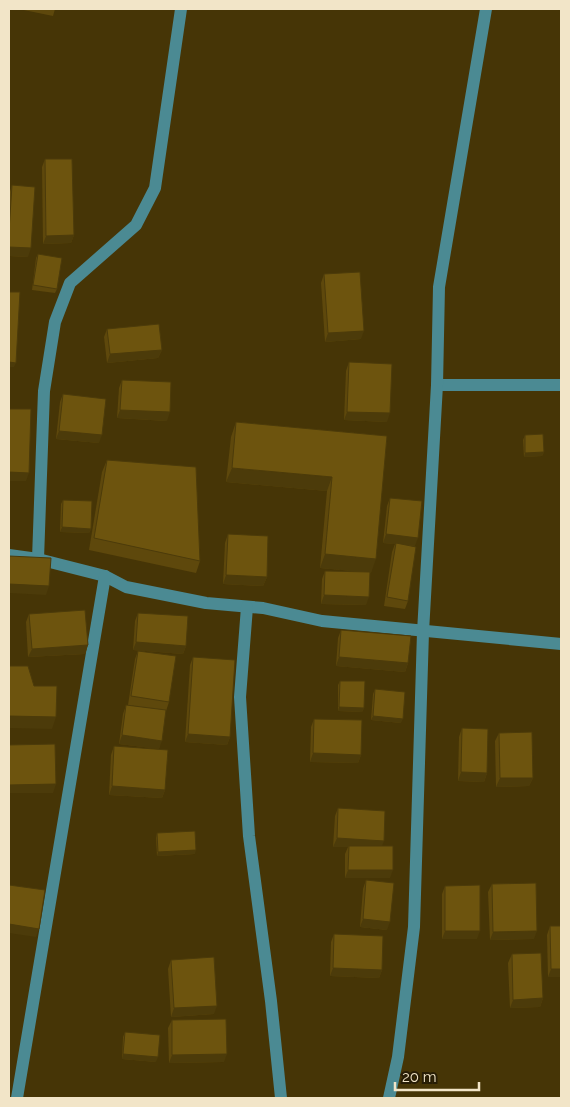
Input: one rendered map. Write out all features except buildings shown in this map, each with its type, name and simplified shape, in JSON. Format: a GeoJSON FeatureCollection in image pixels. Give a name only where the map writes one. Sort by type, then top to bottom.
{"type":"FeatureCollection","features":[{"type":"Feature","properties":{"kind":"street"},"geometry":{"type":"LineString","coordinates":[[38,559],[44,391],[55,322],[70,283],[136,225],[155,188],[181,9]]}},
{"type":"Feature","properties":{"kind":"street"},"geometry":{"type":"LineString","coordinates":[[390,1098],[398,1057],[414,927],[423,632],[437,385],[439,287],[486,9]]}},
{"type":"Feature","properties":{"kind":"street"},"geometry":{"type":"LineString","coordinates":[[437,385],[561,385]]}},
{"type":"Feature","properties":{"kind":"street"},"geometry":{"type":"LineString","coordinates":[[9,555],[38,559],[105,576],[126,587],[206,603],[247,606],[322,621],[561,644]]}},
{"type":"Feature","properties":{"kind":"street"},"geometry":{"type":"LineString","coordinates":[[17,1098],[105,576]]}},
{"type":"Feature","properties":{"kind":"street"},"geometry":{"type":"LineString","coordinates":[[247,606],[240,696],[248,816],[281,1098]]}}]}
